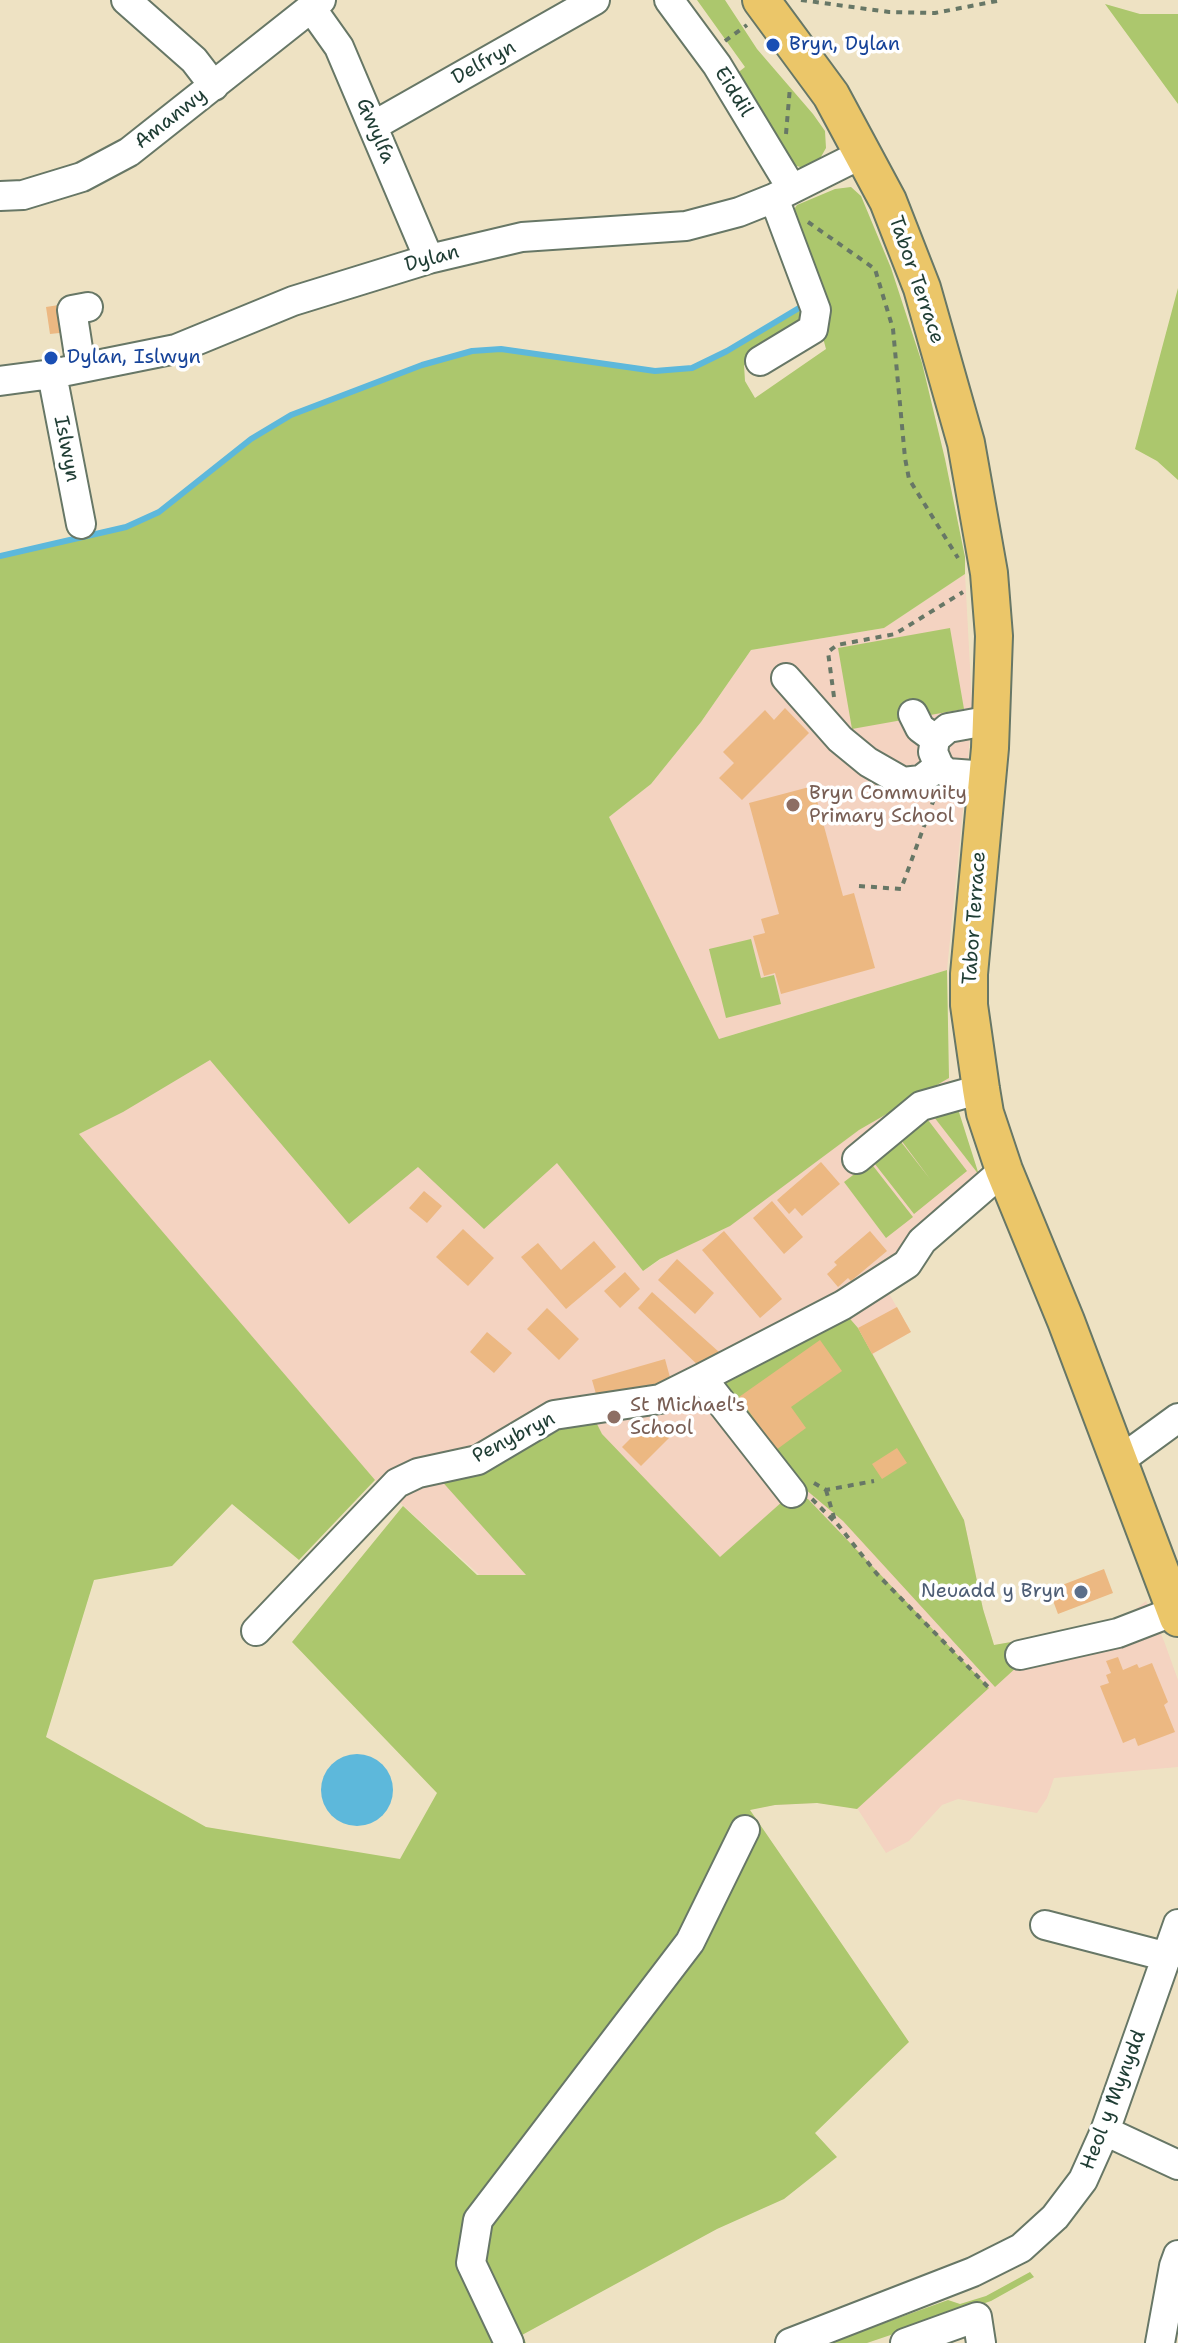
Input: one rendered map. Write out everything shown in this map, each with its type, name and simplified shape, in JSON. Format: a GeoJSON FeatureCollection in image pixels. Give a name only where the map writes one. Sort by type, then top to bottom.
{"type":"FeatureCollection","features":[{"type":"Feature","properties":{"kind":"main road","name":"Tabor Terrace"},"geometry":{"type":"LineString","coordinates":[[777,3],[809,65],[831,95],[864,153],[888,201],[922,288],[966,443],[989,575],[994,636],[992,720],[974,908],[969,1005],[985,1113],[1004,1170],[1066,1321],[1177,1615]]}},
{"type":"Feature","properties":{"kind":"street"},"geometry":{"type":"LineString","coordinates":[[126,0],[194,60],[214,86]]}},
{"type":"Feature","properties":{"kind":"street","name":"Delfryn"},"geometry":{"type":"LineString","coordinates":[[373,126],[595,0]]}},
{"type":"Feature","properties":{"kind":"street","name":"Eiddil"},"geometry":{"type":"LineString","coordinates":[[669,0],[709,54],[776,161],[816,310],[813,329],[760,361]]}},
{"type":"Feature","properties":{"kind":"street","name":"Amanwy"},"geometry":{"type":"LineString","coordinates":[[0,196],[23,195],[82,177],[129,152],[316,4]]}},
{"type":"Feature","properties":{"kind":"street","name":"Gwylfa"},"geometry":{"type":"LineString","coordinates":[[316,4],[339,47],[429,259]]}},
{"type":"Feature","properties":{"kind":"street","name":"Dylan"},"geometry":{"type":"LineString","coordinates":[[0,381],[52,374],[176,349],[293,301],[429,259],[522,237],[686,226],[739,212],[864,153]]}},
{"type":"Feature","properties":{"kind":"street"},"geometry":{"type":"LineString","coordinates":[[81,368],[72,310],[88,307]]}},
{"type":"Feature","properties":{"kind":"street","name":"Islwyn"},"geometry":{"type":"LineString","coordinates":[[52,374],[81,524]]}},
{"type":"Feature","properties":{"kind":"street"},"geometry":{"type":"LineString","coordinates":[[786,678],[831,729],[868,762],[889,789],[903,782],[921,780],[938,765],[948,728],[992,720]]}},
{"type":"Feature","properties":{"kind":"street"},"geometry":{"type":"LineString","coordinates":[[913,714],[938,765],[947,773],[987,776]]}},
{"type":"Feature","properties":{"kind":"street"},"geometry":{"type":"LineString","coordinates":[[857,1159],[921,1106],[981,1089]]}},
{"type":"Feature","properties":{"kind":"street","name":"Penybryn"},"geometry":{"type":"LineString","coordinates":[[256,1631],[397,1483],[418,1473],[478,1460],[554,1415],[660,1399],[702,1378],[843,1305],[907,1264],[922,1241],[1004,1170]]}},
{"type":"Feature","properties":{"kind":"street"},"geometry":{"type":"LineString","coordinates":[[702,1378],[792,1493]]}},
{"type":"Feature","properties":{"kind":"street"},"geometry":{"type":"LineString","coordinates":[[1119,1461],[1178,1418]]}},
{"type":"Feature","properties":{"kind":"street"},"geometry":{"type":"LineString","coordinates":[[1020,1655],[1118,1633],[1177,1615]]}},
{"type":"Feature","properties":{"kind":"street"},"geometry":{"type":"LineString","coordinates":[[509,2343],[471,2263],[478,2220],[690,1942],[745,1830]]}},
{"type":"Feature","properties":{"kind":"street","name":"Heol y Mynydd"},"geometry":{"type":"LineString","coordinates":[[794,2342],[973,2272],[1021,2248],[1055,2217],[1083,2180],[1105,2131],[1178,1924]]}},
{"type":"Feature","properties":{"kind":"street"},"geometry":{"type":"LineString","coordinates":[[1045,1925],[1168,1957]]}},
{"type":"Feature","properties":{"kind":"street"},"geometry":{"type":"LineString","coordinates":[[1105,2131],[1178,2165]]}},
{"type":"Feature","properties":{"kind":"street"},"geometry":{"type":"LineString","coordinates":[[1160,2343],[1178,2255]]}},
{"type":"Feature","properties":{"kind":"street"},"geometry":{"type":"LineString","coordinates":[[905,2343],[977,2317],[981,2343]]}},
{"type":"Feature","properties":{"kind":"path"},"geometry":{"type":"LineString","coordinates":[[709,54],[777,3],[935,13],[1002,0]]}},
{"type":"Feature","properties":{"kind":"path"},"geometry":{"type":"LineString","coordinates":[[776,161],[785,142],[790,82],[809,65]]}},
{"type":"Feature","properties":{"kind":"path"},"geometry":{"type":"LineString","coordinates":[[783,193],[875,269],[893,329],[909,479],[958,558],[989,575],[895,634],[837,645],[828,652],[837,720],[831,729]]}},
{"type":"Feature","properties":{"kind":"path"},"geometry":{"type":"LineString","coordinates":[[859,886],[901,889],[935,797],[938,765]]}},
{"type":"Feature","properties":{"kind":"path"},"geometry":{"type":"LineString","coordinates":[[826,1490],[835,1521],[877,1574],[989,1688]]}},
{"type":"Feature","properties":{"kind":"shaded area","name":"Bryn Community Primary School"},"geometry":{"type":"Polygon","coordinates":[[[965,574],[972,704],[947,970],[719,1039],[609,817],[651,784],[701,722],[751,650],[884,628],[965,574]]]}},
{"type":"Feature","properties":{"kind":"shaded area","name":"St Michael's School"},"geometry":{"type":"Polygon","coordinates":[[[400,964],[643,1271],[859,1130],[949,1078],[958,1109],[935,1118],[979,1175],[887,1290],[911,1332],[873,1354],[964,1520],[994,1645],[1011,1642],[1014,1651],[1127,1616],[1146,1601],[1178,1680],[1178,1767],[1054,1778],[1047,1798],[1037,1813],[958,1799],[942,1805],[909,1841],[886,1853],[857,1808],[817,1803],[739,1811],[375,1480],[78,1135],[230,1048],[400,964]]]}},
{"type":"Feature","properties":{"kind":"green space"},"geometry":{"type":"Polygon","coordinates":[[[697,0],[725,0],[757,49],[813,114],[825,131],[826,148],[818,162],[804,168],[789,164],[735,75],[745,67],[697,0]]]}},
{"type":"Feature","properties":{"kind":"green space"},"geometry":{"type":"Polygon","coordinates":[[[1105,4],[1140,14],[1178,14],[1178,104],[1105,4]]]}},
{"type":"Feature","properties":{"kind":"green space"},"geometry":{"type":"Polygon","coordinates":[[[851,187],[861,196],[891,268],[922,363],[965,557],[965,574],[884,628],[751,650],[701,722],[651,784],[609,817],[719,1039],[947,970],[949,1078],[859,1130],[730,1226],[660,1259],[643,1271],[557,1163],[484,1229],[418,1167],[349,1224],[210,1060],[123,1112],[79,1134],[375,1480],[299,1560],[232,1504],[172,1566],[94,1580],[46,1737],[206,1827],[400,1859],[437,1793],[292,1642],[403,1506],[477,1575],[526,1575],[438,1477],[534,1432],[593,1416],[602,1434],[720,1557],[792,1493],[808,1499],[989,1688],[857,1809],[817,1803],[750,1810],[909,2042],[815,2133],[837,2157],[784,2199],[717,2229],[522,2335],[526,2343],[0,2343],[0,556],[126,527],[159,512],[251,439],[291,415],[422,365],[472,351],[501,349],[655,371],[692,368],[808,303],[808,324],[744,365],[745,381],[755,398],[826,349],[790,215],[797,205],[835,189],[851,187]]]}},
{"type":"Feature","properties":{"kind":"green space"},"geometry":{"type":"Polygon","coordinates":[[[1178,288],[1178,480],[1157,461],[1135,449],[1178,288]]]}},
{"type":"Feature","properties":{"kind":"green space"},"geometry":{"type":"Polygon","coordinates":[[[950,628],[964,709],[852,729],[838,648],[950,628]]]}},
{"type":"Feature","properties":{"kind":"green space"},"geometry":{"type":"Polygon","coordinates":[[[751,939],[761,978],[774,975],[781,1004],[726,1018],[709,949],[751,939]]]}},
{"type":"Feature","properties":{"kind":"green space"},"geometry":{"type":"Polygon","coordinates":[[[958,1109],[979,1175],[934,1117],[958,1109]]]}},
{"type":"Feature","properties":{"kind":"green space"},"geometry":{"type":"Polygon","coordinates":[[[925,1116],[967,1171],[914,1214],[871,1159],[898,1138],[930,1179],[898,1136],[925,1116]]]}},
{"type":"Feature","properties":{"kind":"green space"},"geometry":{"type":"Polygon","coordinates":[[[870,1162],[913,1217],[886,1238],[844,1182],[870,1162]]]}},
{"type":"Feature","properties":{"kind":"green space"},"geometry":{"type":"Polygon","coordinates":[[[845,1313],[858,1328],[964,1520],[994,1645],[1011,1642],[1018,1666],[995,1687],[843,1521],[805,1489],[713,1383],[845,1313]]]}},
{"type":"Feature","properties":{"kind":"green space"},"geometry":{"type":"Polygon","coordinates":[[[1030,2272],[1034,2277],[991,2301],[867,2343],[829,2343],[948,2300],[960,2304],[986,2296],[1030,2272]]]}},
{"type":"Feature","properties":{"kind":"water"},"geometry":{"type":"Polygon","coordinates":[[[357,1754],[377,1760],[387,1770],[393,1790],[387,1810],[377,1820],[357,1826],[337,1820],[327,1810],[321,1790],[327,1770],[337,1760],[357,1754]]]}},
{"type":"Feature","properties":{"kind":"building"},"geometry":{"type":"Polygon","coordinates":[[[65,304],[69,332],[50,334],[46,307],[65,304]]]}},
{"type":"Feature","properties":{"kind":"building"},"geometry":{"type":"Polygon","coordinates":[[[785,708],[809,733],[742,800],[719,778],[734,763],[723,752],[765,710],[774,720],[785,708]]]}},
{"type":"Feature","properties":{"kind":"building"},"geometry":{"type":"Polygon","coordinates":[[[813,786],[843,896],[854,893],[875,968],[781,994],[775,973],[764,976],[753,936],[765,933],[761,919],[779,914],[749,803],[813,786]]]}},
{"type":"Feature","properties":{"kind":"building"},"geometry":{"type":"Polygon","coordinates":[[[821,1162],[840,1184],[802,1216],[795,1208],[789,1214],[777,1200],[821,1162]]]}},
{"type":"Feature","properties":{"kind":"building"},"geometry":{"type":"Polygon","coordinates":[[[424,1191],[442,1206],[427,1223],[409,1208],[424,1191]]]}},
{"type":"Feature","properties":{"kind":"building"},"geometry":{"type":"Polygon","coordinates":[[[772,1201],[803,1237],[784,1254],[753,1218],[772,1201]]]}},
{"type":"Feature","properties":{"kind":"building"},"geometry":{"type":"Polygon","coordinates":[[[463,1229],[494,1258],[468,1286],[436,1257],[463,1229]]]}},
{"type":"Feature","properties":{"kind":"building"},"geometry":{"type":"Polygon","coordinates":[[[724,1231],[782,1299],[760,1318],[702,1250],[724,1231]]]}},
{"type":"Feature","properties":{"kind":"building"},"geometry":{"type":"Polygon","coordinates":[[[870,1231],[887,1251],[851,1281],[848,1278],[838,1287],[827,1274],[837,1265],[834,1262],[870,1231]]]}},
{"type":"Feature","properties":{"kind":"building"},"geometry":{"type":"Polygon","coordinates":[[[594,1241],[616,1267],[566,1309],[521,1257],[538,1243],[561,1270],[594,1241]]]}},
{"type":"Feature","properties":{"kind":"building"},"geometry":{"type":"Polygon","coordinates":[[[677,1259],[714,1293],[695,1314],[658,1280],[677,1259]]]}},
{"type":"Feature","properties":{"kind":"building"},"geometry":{"type":"Polygon","coordinates":[[[625,1272],[640,1289],[620,1308],[604,1291],[625,1272]]]}},
{"type":"Feature","properties":{"kind":"building"},"geometry":{"type":"Polygon","coordinates":[[[652,1292],[719,1352],[703,1370],[638,1308],[652,1292]]]}},
{"type":"Feature","properties":{"kind":"building"},"geometry":{"type":"Polygon","coordinates":[[[897,1307],[911,1332],[872,1354],[858,1328],[897,1307]]]}},
{"type":"Feature","properties":{"kind":"building"},"geometry":{"type":"Polygon","coordinates":[[[547,1308],[579,1339],[559,1360],[527,1329],[547,1308]]]}},
{"type":"Feature","properties":{"kind":"building"},"geometry":{"type":"Polygon","coordinates":[[[487,1332],[512,1353],[494,1373],[470,1352],[487,1332]]]}},
{"type":"Feature","properties":{"kind":"building"},"geometry":{"type":"Polygon","coordinates":[[[820,1340],[842,1371],[791,1407],[806,1428],[776,1450],[739,1397],[820,1340]]]}},
{"type":"Feature","properties":{"kind":"building"},"geometry":{"type":"Polygon","coordinates":[[[665,1359],[671,1381],[598,1401],[592,1380],[665,1359]]]}},
{"type":"Feature","properties":{"kind":"building"},"geometry":{"type":"Polygon","coordinates":[[[654,1415],[673,1434],[641,1466],[622,1447],[654,1415]]]}},
{"type":"Feature","properties":{"kind":"building"},"geometry":{"type":"Polygon","coordinates":[[[897,1448],[907,1463],[882,1479],[872,1464],[897,1448]]]}},
{"type":"Feature","properties":{"kind":"building","name":"Neuadd y Bryn"},"geometry":{"type":"Polygon","coordinates":[[[1104,1569],[1113,1593],[1058,1614],[1049,1590],[1104,1569]]]}},
{"type":"Feature","properties":{"kind":"building"},"geometry":{"type":"Polygon","coordinates":[[[1118,1657],[1123,1670],[1137,1664],[1139,1668],[1152,1663],[1168,1702],[1164,1705],[1175,1732],[1138,1746],[1135,1738],[1123,1743],[1100,1686],[1109,1683],[1106,1675],[1111,1673],[1106,1661],[1118,1657]]]}},
{"type":"Feature","properties":{"kind":"waterway"},"geometry":{"type":"LineString","coordinates":[[0,556],[126,527],[159,512],[251,439],[291,415],[422,365],[472,351],[501,349],[655,371],[692,368],[804,305]]}},
{"type":"Feature","properties":{"kind":"place","name":"Bryn, Dylan"},"geometry":{"type":"Point","coordinates":[773,45]}},
{"type":"Feature","properties":{"kind":"place","name":"Dylan, Islwyn"},"geometry":{"type":"Point","coordinates":[51,358]}},
{"type":"Feature","properties":{"kind":"place","name":"Bryn Community Primary School"},"geometry":{"type":"Point","coordinates":[793,805]}},
{"type":"Feature","properties":{"kind":"place","name":"St Michael's School"},"geometry":{"type":"Point","coordinates":[614,1417]}},
{"type":"Feature","properties":{"kind":"place","name":"Neuadd y Bryn"},"geometry":{"type":"Point","coordinates":[1081,1592]}}]}
